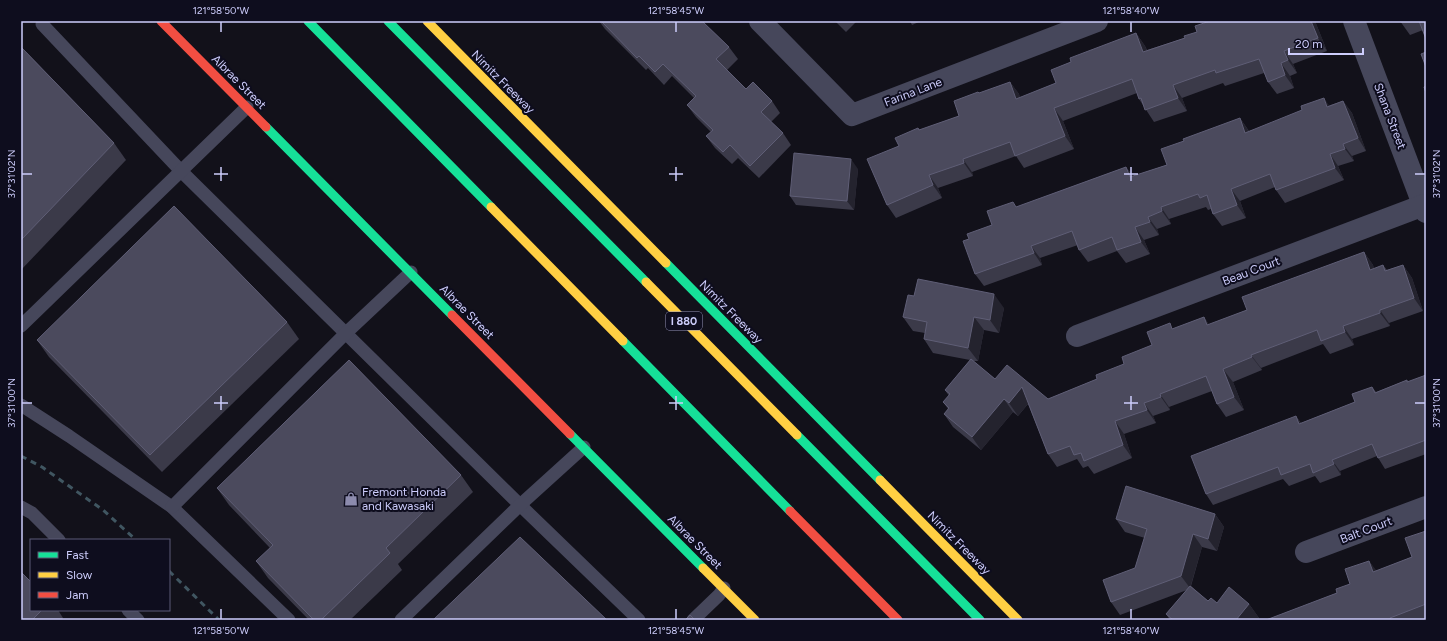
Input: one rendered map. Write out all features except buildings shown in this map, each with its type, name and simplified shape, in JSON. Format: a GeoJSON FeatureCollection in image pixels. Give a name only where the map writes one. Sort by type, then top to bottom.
{"type":"FeatureCollection","features":[{"type":"Feature","properties":{"kind":"main road","name":"Albrae Street"},"geometry":{"type":"LineString","coordinates":[[161,21],[755,620]]}},
{"type":"Feature","properties":{"kind":"main road"},"geometry":{"type":"LineString","coordinates":[[308,21],[898,620]]}},
{"type":"Feature","properties":{"kind":"main road","name":"I 880"},"geometry":{"type":"LineString","coordinates":[[388,21],[980,620]]}},
{"type":"Feature","properties":{"kind":"main road","name":"Nimitz Freeway"},"geometry":{"type":"LineString","coordinates":[[427,21],[1018,620]]}},
{"type":"Feature","properties":{"kind":"street","name":"Farina Lane"},"geometry":{"type":"LineString","coordinates":[[760,21],[852,115],[1098,21]]}},
{"type":"Feature","properties":{"kind":"street","name":"Shana Street"},"geometry":{"type":"LineString","coordinates":[[1354,21],[1425,209]]}},
{"type":"Feature","properties":{"kind":"street","name":"Beau Court"},"geometry":{"type":"LineString","coordinates":[[1078,336],[1425,209]]}},
{"type":"Feature","properties":{"kind":"street","name":"Balt Court"},"geometry":{"type":"LineString","coordinates":[[1306,552],[1426,507]]}},
{"type":"Feature","properties":{"kind":"lane"},"geometry":{"type":"LineString","coordinates":[[42,24],[181,170],[638,620]]}},
{"type":"Feature","properties":{"kind":"lane"},"geometry":{"type":"LineString","coordinates":[[21,326],[247,107]]}},
{"type":"Feature","properties":{"kind":"lane"},"geometry":{"type":"LineString","coordinates":[[172,507],[346,333],[411,272]]}},
{"type":"Feature","properties":{"kind":"lane"},"geometry":{"type":"LineString","coordinates":[[21,405],[172,507],[289,620]]}},
{"type":"Feature","properties":{"kind":"lane"},"geometry":{"type":"LineString","coordinates":[[401,620],[520,505],[584,447]]}},
{"type":"Feature","properties":{"kind":"lane"},"geometry":{"type":"LineString","coordinates":[[21,507],[32,513],[58,539]]}},
{"type":"Feature","properties":{"kind":"lane"},"geometry":{"type":"LineString","coordinates":[[693,620],[719,595],[724,588]]}},
{"type":"Feature","properties":{"kind":"lane"},"geometry":{"type":"LineString","coordinates":[[129,611],[138,620]]}},
{"type":"Feature","properties":{"kind":"railway"},"geometry":{"type":"LineString","coordinates":[[21,456],[42,467],[103,510],[135,539]]}},
{"type":"Feature","properties":{"kind":"railway"},"geometry":{"type":"LineString","coordinates":[[170,572],[219,620]]}},
{"type":"Feature","properties":{"kind":"traffic: fast"},"geometry":{"type":"LineString","coordinates":[[308,21],[491,207]]}},
{"type":"Feature","properties":{"kind":"traffic: fast"},"geometry":{"type":"LineString","coordinates":[[388,21],[646,282]]}},
{"type":"Feature","properties":{"kind":"traffic: fast"},"geometry":{"type":"LineString","coordinates":[[266,127],[452,315]]}},
{"type":"Feature","properties":{"kind":"traffic: fast"},"geometry":{"type":"LineString","coordinates":[[666,263],[880,480]]}},
{"type":"Feature","properties":{"kind":"traffic: fast"},"geometry":{"type":"LineString","coordinates":[[623,341],[790,511]]}},
{"type":"Feature","properties":{"kind":"traffic: fast"},"geometry":{"type":"LineString","coordinates":[[570,434],[703,568]]}},
{"type":"Feature","properties":{"kind":"traffic: fast"},"geometry":{"type":"LineString","coordinates":[[797,435],[980,620]]}},
{"type":"Feature","properties":{"kind":"traffic: slow"},"geometry":{"type":"LineString","coordinates":[[427,21],[666,263]]}},
{"type":"Feature","properties":{"kind":"traffic: slow"},"geometry":{"type":"LineString","coordinates":[[491,207],[623,341]]}},
{"type":"Feature","properties":{"kind":"traffic: slow"},"geometry":{"type":"LineString","coordinates":[[646,282],[797,435]]}},
{"type":"Feature","properties":{"kind":"traffic: slow"},"geometry":{"type":"LineString","coordinates":[[880,480],[1018,620]]}},
{"type":"Feature","properties":{"kind":"traffic: slow"},"geometry":{"type":"LineString","coordinates":[[703,568],[755,620]]}},
{"type":"Feature","properties":{"kind":"traffic: jam"},"geometry":{"type":"LineString","coordinates":[[161,21],[266,127]]}},
{"type":"Feature","properties":{"kind":"traffic: jam"},"geometry":{"type":"LineString","coordinates":[[452,315],[570,434]]}},
{"type":"Feature","properties":{"kind":"traffic: jam"},"geometry":{"type":"LineString","coordinates":[[790,511],[898,620]]}},
{"type":"Feature","properties":{"kind":"place","name":"Fremont Honda and Kawasaki"},"geometry":{"type":"Point","coordinates":[351,499]}}]}
